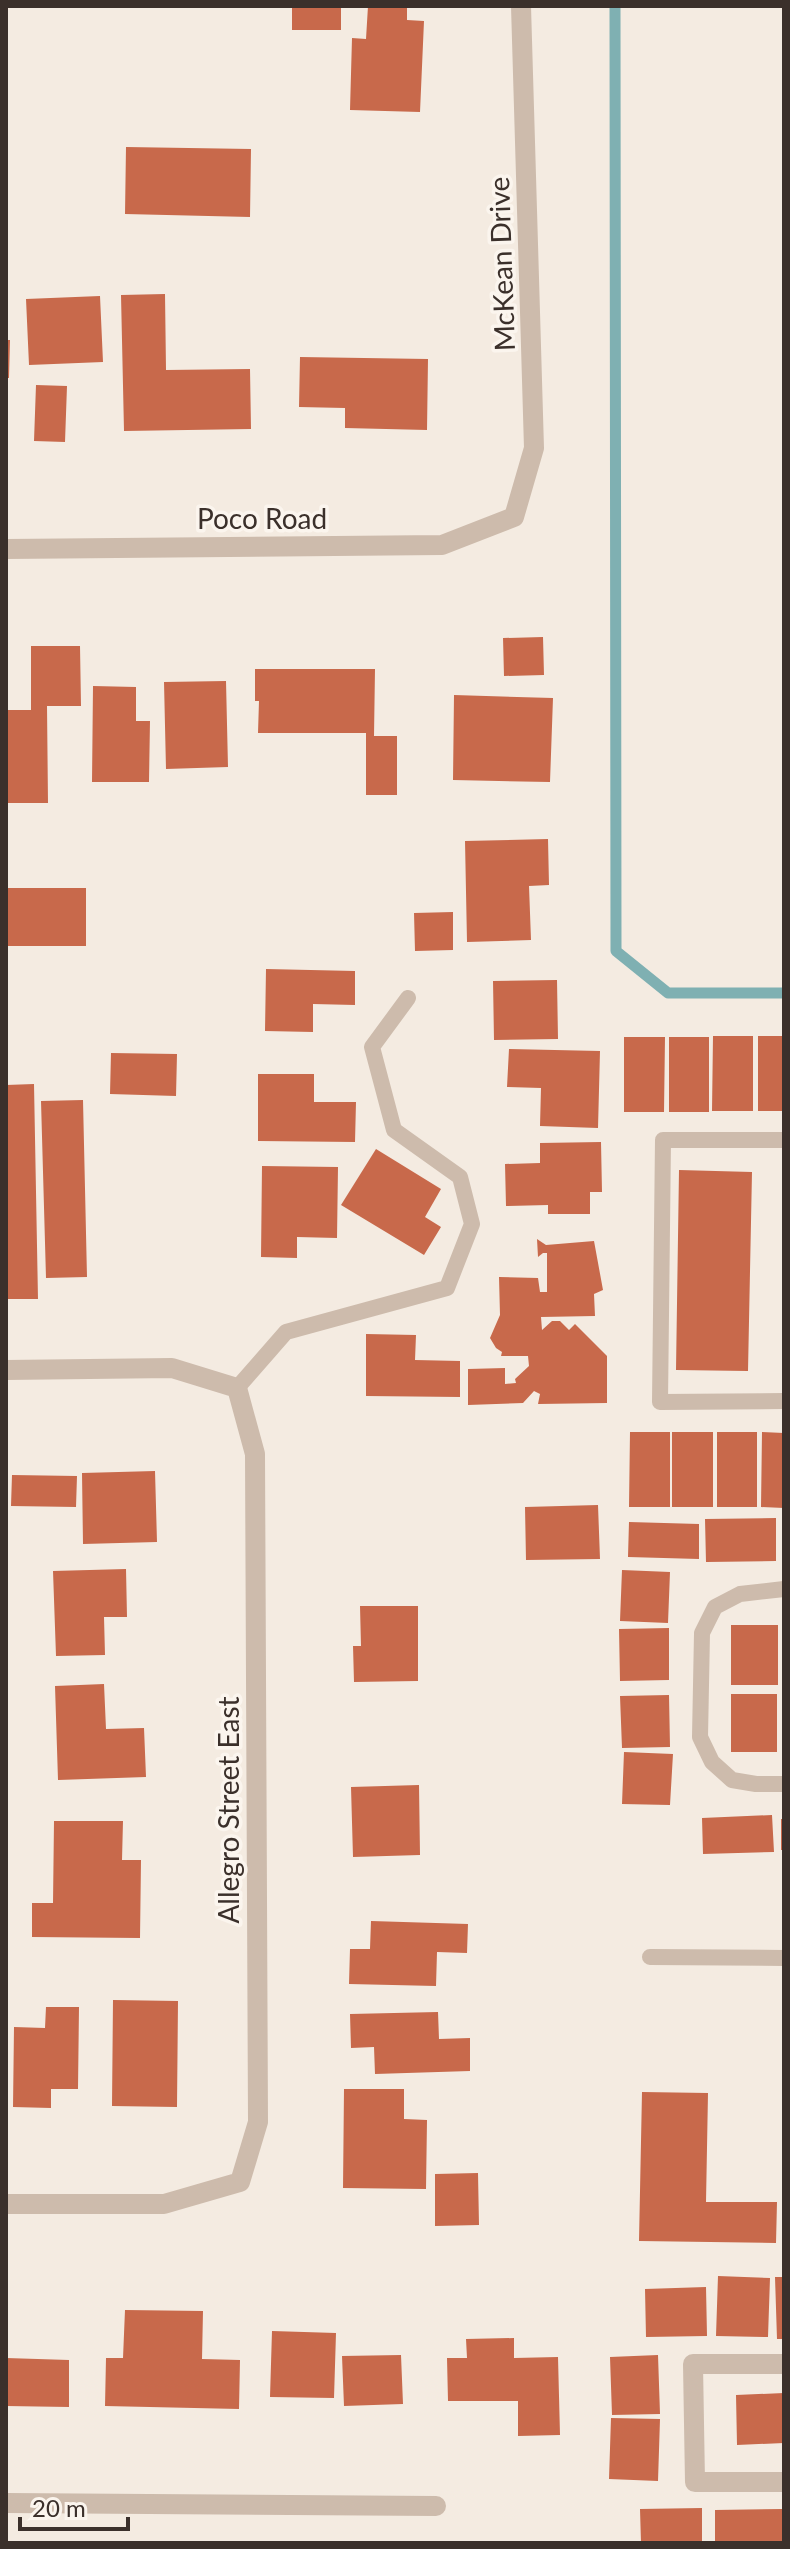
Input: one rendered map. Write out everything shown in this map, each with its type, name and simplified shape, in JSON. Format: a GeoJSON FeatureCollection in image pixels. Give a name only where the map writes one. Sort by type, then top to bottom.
{"type":"FeatureCollection","features":[{"type":"Feature","properties":{"kind":"street","name":"McKean Drive"},"geometry":{"type":"LineString","coordinates":[[514,517],[534,448],[521,6]]}},
{"type":"Feature","properties":{"kind":"street","name":"Poco Road"},"geometry":{"type":"LineString","coordinates":[[6,549],[442,545],[514,517]]}},
{"type":"Feature","properties":{"kind":"street"},"geometry":{"type":"LineString","coordinates":[[6,1370],[172,1368],[237,1388]]}},
{"type":"Feature","properties":{"kind":"street","name":"Allegro Street East"},"geometry":{"type":"LineString","coordinates":[[6,2204],[164,2204],[240,2182],[258,2122],[255,1454],[237,1388]]}},
{"type":"Feature","properties":{"kind":"street"},"geometry":{"type":"LineString","coordinates":[[784,2364],[693,2364],[695,2482],[784,2482]]}},
{"type":"Feature","properties":{"kind":"street"},"geometry":{"type":"LineString","coordinates":[[6,2503],[436,2506]]}},
{"type":"Feature","properties":{"kind":"lane"},"geometry":{"type":"LineString","coordinates":[[237,1388],[286,1332],[447,1288],[472,1224],[460,1177],[394,1130],[372,1047],[408,998]]}},
{"type":"Feature","properties":{"kind":"lane"},"geometry":{"type":"LineString","coordinates":[[784,1140],[663,1140],[660,1402],[784,1401]]}},
{"type":"Feature","properties":{"kind":"lane"},"geometry":{"type":"LineString","coordinates":[[784,1589],[740,1594],[715,1607],[702,1633],[700,1737],[712,1762],[732,1780],[784,1784]]}},
{"type":"Feature","properties":{"kind":"lane"},"geometry":{"type":"LineString","coordinates":[[650,1957],[784,1958]]}},
{"type":"Feature","properties":{"kind":"building"},"geometry":{"type":"Polygon","coordinates":[[[292,6],[341,6],[341,30],[292,30],[292,6]]]}},
{"type":"Feature","properties":{"kind":"building"},"geometry":{"type":"Polygon","coordinates":[[[368,6],[407,6],[407,20],[424,21],[420,112],[350,110],[352,38],[366,39],[368,6]]]}},
{"type":"Feature","properties":{"kind":"building"},"geometry":{"type":"Polygon","coordinates":[[[126,147],[251,149],[250,217],[125,214],[126,147]]]}},
{"type":"Feature","properties":{"kind":"building"},"geometry":{"type":"Polygon","coordinates":[[[165,294],[166,370],[250,369],[251,429],[124,431],[121,295],[165,294]]]}},
{"type":"Feature","properties":{"kind":"building"},"geometry":{"type":"Polygon","coordinates":[[[100,296],[103,362],[29,365],[26,299],[100,296]]]}},
{"type":"Feature","properties":{"kind":"building"},"geometry":{"type":"Polygon","coordinates":[[[6,340],[10,340],[9,378],[6,378],[6,340]]]}},
{"type":"Feature","properties":{"kind":"building"},"geometry":{"type":"Polygon","coordinates":[[[300,357],[428,359],[427,430],[345,428],[345,408],[299,407],[300,357]]]}},
{"type":"Feature","properties":{"kind":"building"},"geometry":{"type":"Polygon","coordinates":[[[36,385],[67,386],[65,442],[34,441],[36,385]]]}},
{"type":"Feature","properties":{"kind":"building"},"geometry":{"type":"Polygon","coordinates":[[[543,637],[544,675],[504,676],[503,638],[543,637]]]}},
{"type":"Feature","properties":{"kind":"building"},"geometry":{"type":"Polygon","coordinates":[[[31,646],[80,646],[81,706],[47,706],[48,803],[6,803],[6,710],[31,710],[31,646]]]}},
{"type":"Feature","properties":{"kind":"building"},"geometry":{"type":"Polygon","coordinates":[[[255,669],[375,669],[374,736],[397,736],[397,795],[366,795],[366,733],[258,733],[259,701],[255,701],[255,669]]]}},
{"type":"Feature","properties":{"kind":"building"},"geometry":{"type":"Polygon","coordinates":[[[226,681],[228,767],[166,769],[164,682],[226,681]]]}},
{"type":"Feature","properties":{"kind":"building"},"geometry":{"type":"Polygon","coordinates":[[[93,686],[136,687],[136,721],[150,721],[149,782],[92,782],[93,686]]]}},
{"type":"Feature","properties":{"kind":"building"},"geometry":{"type":"Polygon","coordinates":[[[454,695],[553,698],[550,782],[453,780],[454,695]]]}},
{"type":"Feature","properties":{"kind":"building"},"geometry":{"type":"Polygon","coordinates":[[[548,839],[549,885],[529,886],[531,940],[467,942],[465,841],[548,839]]]}},
{"type":"Feature","properties":{"kind":"building"},"geometry":{"type":"Polygon","coordinates":[[[6,888],[86,888],[86,946],[6,946],[6,888]]]}},
{"type":"Feature","properties":{"kind":"building"},"geometry":{"type":"Polygon","coordinates":[[[453,912],[453,950],[415,951],[414,913],[453,912]]]}},
{"type":"Feature","properties":{"kind":"building"},"geometry":{"type":"Polygon","coordinates":[[[266,969],[355,971],[355,1005],[313,1004],[313,1032],[265,1031],[266,969]]]}},
{"type":"Feature","properties":{"kind":"building"},"geometry":{"type":"Polygon","coordinates":[[[557,980],[558,1039],[494,1040],[493,981],[557,980]]]}},
{"type":"Feature","properties":{"kind":"building"},"geometry":{"type":"Polygon","coordinates":[[[713,1036],[753,1036],[753,1111],[712,1111],[713,1036]]]}},
{"type":"Feature","properties":{"kind":"building"},"geometry":{"type":"Polygon","coordinates":[[[758,1036],[784,1036],[784,1111],[758,1111],[758,1036]]]}},
{"type":"Feature","properties":{"kind":"building"},"geometry":{"type":"Polygon","coordinates":[[[624,1037],[665,1037],[664,1112],[624,1112],[624,1037]]]}},
{"type":"Feature","properties":{"kind":"building"},"geometry":{"type":"Polygon","coordinates":[[[669,1037],[709,1037],[709,1112],[669,1112],[669,1037]]]}},
{"type":"Feature","properties":{"kind":"building"},"geometry":{"type":"Polygon","coordinates":[[[509,1049],[600,1051],[598,1128],[540,1126],[541,1088],[507,1087],[509,1049]]]}},
{"type":"Feature","properties":{"kind":"building"},"geometry":{"type":"Polygon","coordinates":[[[111,1053],[177,1054],[176,1096],[110,1094],[111,1053]]]}},
{"type":"Feature","properties":{"kind":"building"},"geometry":{"type":"Polygon","coordinates":[[[258,1074],[314,1074],[314,1102],[356,1102],[355,1142],[258,1141],[258,1074]]]}},
{"type":"Feature","properties":{"kind":"building"},"geometry":{"type":"Polygon","coordinates":[[[34,1084],[38,1299],[6,1299],[6,1085],[34,1084]]]}},
{"type":"Feature","properties":{"kind":"building"},"geometry":{"type":"Polygon","coordinates":[[[83,1100],[87,1277],[46,1278],[41,1101],[83,1100]]]}},
{"type":"Feature","properties":{"kind":"building"},"geometry":{"type":"Polygon","coordinates":[[[601,1142],[602,1192],[590,1192],[590,1214],[548,1214],[548,1205],[506,1206],[505,1164],[540,1163],[540,1143],[601,1142]]]}},
{"type":"Feature","properties":{"kind":"building"},"geometry":{"type":"Polygon","coordinates":[[[376,1149],[441,1189],[425,1217],[441,1227],[424,1255],[341,1205],[376,1149]]]}},
{"type":"Feature","properties":{"kind":"building"},"geometry":{"type":"Polygon","coordinates":[[[262,1166],[338,1167],[337,1238],[297,1237],[297,1258],[261,1257],[262,1166]]]}},
{"type":"Feature","properties":{"kind":"building"},"geometry":{"type":"Polygon","coordinates":[[[679,1170],[752,1172],[748,1371],[676,1370],[679,1170]]]}},
{"type":"Feature","properties":{"kind":"building"},"geometry":{"type":"Polygon","coordinates":[[[537,1239],[546,1245],[594,1241],[603,1290],[594,1294],[595,1316],[541,1317],[542,1330],[552,1321],[560,1321],[569,1330],[575,1324],[607,1356],[607,1403],[538,1404],[540,1394],[534,1391],[523,1403],[468,1405],[468,1369],[505,1368],[505,1384],[516,1383],[515,1379],[529,1366],[528,1356],[501,1356],[502,1352],[490,1338],[500,1315],[499,1277],[538,1278],[540,1292],[547,1292],[547,1253],[538,1257],[537,1239]]]}},
{"type":"Feature","properties":{"kind":"building"},"geometry":{"type":"Polygon","coordinates":[[[366,1334],[416,1335],[415,1360],[460,1361],[460,1397],[366,1396],[366,1334]]]}},
{"type":"Feature","properties":{"kind":"building"},"geometry":{"type":"Polygon","coordinates":[[[630,1432],[670,1432],[670,1507],[629,1507],[630,1432]]]}},
{"type":"Feature","properties":{"kind":"building"},"geometry":{"type":"Polygon","coordinates":[[[672,1432],[713,1432],[713,1507],[672,1507],[672,1432]]]}},
{"type":"Feature","properties":{"kind":"building"},"geometry":{"type":"Polygon","coordinates":[[[717,1432],[757,1432],[757,1507],[717,1507],[717,1432]]]}},
{"type":"Feature","properties":{"kind":"building"},"geometry":{"type":"Polygon","coordinates":[[[762,1432],[784,1433],[784,1508],[761,1507],[762,1432]]]}},
{"type":"Feature","properties":{"kind":"building"},"geometry":{"type":"Polygon","coordinates":[[[155,1471],[157,1542],[83,1544],[82,1473],[155,1471]]]}},
{"type":"Feature","properties":{"kind":"building"},"geometry":{"type":"Polygon","coordinates":[[[12,1475],[77,1476],[76,1507],[11,1506],[12,1475]]]}},
{"type":"Feature","properties":{"kind":"building"},"geometry":{"type":"Polygon","coordinates":[[[598,1505],[600,1559],[526,1560],[525,1507],[598,1505]]]}},
{"type":"Feature","properties":{"kind":"building"},"geometry":{"type":"Polygon","coordinates":[[[776,1518],[776,1561],[706,1562],[705,1519],[776,1518]]]}},
{"type":"Feature","properties":{"kind":"building"},"geometry":{"type":"Polygon","coordinates":[[[629,1522],[699,1524],[699,1559],[628,1557],[629,1522]]]}},
{"type":"Feature","properties":{"kind":"building"},"geometry":{"type":"Polygon","coordinates":[[[126,1569],[127,1617],[104,1617],[105,1655],[56,1656],[53,1571],[126,1569]]]}},
{"type":"Feature","properties":{"kind":"building"},"geometry":{"type":"Polygon","coordinates":[[[622,1570],[670,1572],[668,1623],[620,1621],[622,1570]]]}},
{"type":"Feature","properties":{"kind":"building"},"geometry":{"type":"Polygon","coordinates":[[[360,1606],[418,1606],[418,1681],[354,1682],[353,1646],[361,1646],[360,1606]]]}},
{"type":"Feature","properties":{"kind":"building"},"geometry":{"type":"Polygon","coordinates":[[[731,1625],[778,1625],[778,1685],[731,1685],[731,1625]]]}},
{"type":"Feature","properties":{"kind":"building"},"geometry":{"type":"Polygon","coordinates":[[[669,1628],[669,1680],[620,1681],[619,1629],[669,1628]]]}},
{"type":"Feature","properties":{"kind":"building"},"geometry":{"type":"Polygon","coordinates":[[[104,1684],[106,1729],[144,1728],[146,1777],[58,1780],[55,1686],[104,1684]]]}},
{"type":"Feature","properties":{"kind":"building"},"geometry":{"type":"Polygon","coordinates":[[[731,1694],[777,1694],[777,1752],[731,1752],[731,1694]]]}},
{"type":"Feature","properties":{"kind":"building"},"geometry":{"type":"Polygon","coordinates":[[[669,1695],[670,1747],[622,1748],[620,1696],[669,1695]]]}},
{"type":"Feature","properties":{"kind":"building"},"geometry":{"type":"Polygon","coordinates":[[[624,1752],[673,1754],[670,1805],[622,1804],[624,1752]]]}},
{"type":"Feature","properties":{"kind":"building"},"geometry":{"type":"Polygon","coordinates":[[[419,1785],[420,1855],[353,1857],[351,1787],[419,1785]]]}},
{"type":"Feature","properties":{"kind":"building"},"geometry":{"type":"Polygon","coordinates":[[[772,1815],[774,1852],[703,1854],[702,1818],[772,1815]]]}},
{"type":"Feature","properties":{"kind":"building"},"geometry":{"type":"Polygon","coordinates":[[[781,1819],[784,1819],[784,1850],[781,1850],[781,1819]]]}},
{"type":"Feature","properties":{"kind":"building"},"geometry":{"type":"Polygon","coordinates":[[[54,1821],[123,1821],[122,1860],[141,1860],[140,1938],[32,1937],[32,1903],[53,1903],[54,1821]]]}},
{"type":"Feature","properties":{"kind":"building"},"geometry":{"type":"Polygon","coordinates":[[[371,1921],[468,1924],[467,1953],[437,1952],[436,1986],[349,1984],[350,1949],[370,1949],[371,1921]]]}},
{"type":"Feature","properties":{"kind":"building"},"geometry":{"type":"Polygon","coordinates":[[[113,2000],[178,2001],[177,2107],[112,2106],[113,2000]]]}},
{"type":"Feature","properties":{"kind":"building"},"geometry":{"type":"Polygon","coordinates":[[[46,2007],[79,2007],[78,2089],[51,2089],[51,2108],[13,2107],[14,2027],[45,2028],[46,2007]]]}},
{"type":"Feature","properties":{"kind":"building"},"geometry":{"type":"Polygon","coordinates":[[[438,2012],[439,2039],[470,2038],[470,2071],[375,2074],[374,2047],[351,2048],[350,2014],[438,2012]]]}},
{"type":"Feature","properties":{"kind":"building"},"geometry":{"type":"Polygon","coordinates":[[[344,2089],[404,2089],[404,2119],[427,2120],[426,2189],[343,2188],[344,2089]]]}},
{"type":"Feature","properties":{"kind":"building"},"geometry":{"type":"Polygon","coordinates":[[[642,2092],[708,2093],[706,2202],[777,2202],[776,2243],[639,2241],[642,2092]]]}},
{"type":"Feature","properties":{"kind":"building"},"geometry":{"type":"Polygon","coordinates":[[[478,2173],[479,2225],[435,2226],[435,2174],[478,2173]]]}},
{"type":"Feature","properties":{"kind":"building"},"geometry":{"type":"Polygon","coordinates":[[[718,2276],[770,2278],[768,2337],[716,2336],[718,2276]]]}},
{"type":"Feature","properties":{"kind":"building"},"geometry":{"type":"Polygon","coordinates":[[[775,2277],[784,2277],[784,2339],[777,2339],[775,2277]]]}},
{"type":"Feature","properties":{"kind":"building"},"geometry":{"type":"Polygon","coordinates":[[[706,2287],[707,2336],[646,2337],[645,2289],[706,2287]]]}},
{"type":"Feature","properties":{"kind":"building"},"geometry":{"type":"Polygon","coordinates":[[[125,2310],[203,2311],[202,2359],[240,2360],[239,2409],[105,2406],[106,2358],[123,2358],[125,2310]]]}},
{"type":"Feature","properties":{"kind":"building"},"geometry":{"type":"Polygon","coordinates":[[[272,2331],[336,2333],[334,2398],[270,2397],[272,2331]]]}},
{"type":"Feature","properties":{"kind":"building"},"geometry":{"type":"Polygon","coordinates":[[[514,2338],[514,2358],[558,2357],[560,2435],[518,2436],[518,2401],[448,2401],[447,2358],[467,2358],[466,2339],[514,2338]]]}},
{"type":"Feature","properties":{"kind":"building"},"geometry":{"type":"Polygon","coordinates":[[[401,2355],[403,2404],[344,2406],[342,2356],[401,2355]]]}},
{"type":"Feature","properties":{"kind":"building"},"geometry":{"type":"Polygon","coordinates":[[[658,2355],[660,2414],[612,2415],[610,2357],[658,2355]]]}},
{"type":"Feature","properties":{"kind":"building"},"geometry":{"type":"Polygon","coordinates":[[[6,2358],[69,2360],[69,2407],[6,2406],[6,2358]]]}},
{"type":"Feature","properties":{"kind":"building"},"geometry":{"type":"Polygon","coordinates":[[[784,2393],[784,2443],[737,2445],[736,2395],[784,2393]]]}},
{"type":"Feature","properties":{"kind":"building"},"geometry":{"type":"Polygon","coordinates":[[[611,2418],[660,2419],[658,2481],[609,2479],[611,2418]]]}},
{"type":"Feature","properties":{"kind":"building"},"geometry":{"type":"Polygon","coordinates":[[[702,2508],[702,2543],[641,2543],[640,2509],[702,2508]]]}},
{"type":"Feature","properties":{"kind":"building"},"geometry":{"type":"Polygon","coordinates":[[[783,2509],[783,2543],[715,2543],[715,2510],[783,2509]]]}},
{"type":"Feature","properties":{"kind":"waterway"},"geometry":{"type":"LineString","coordinates":[[615,6],[616,951],[668,993],[784,993]]}}]}
